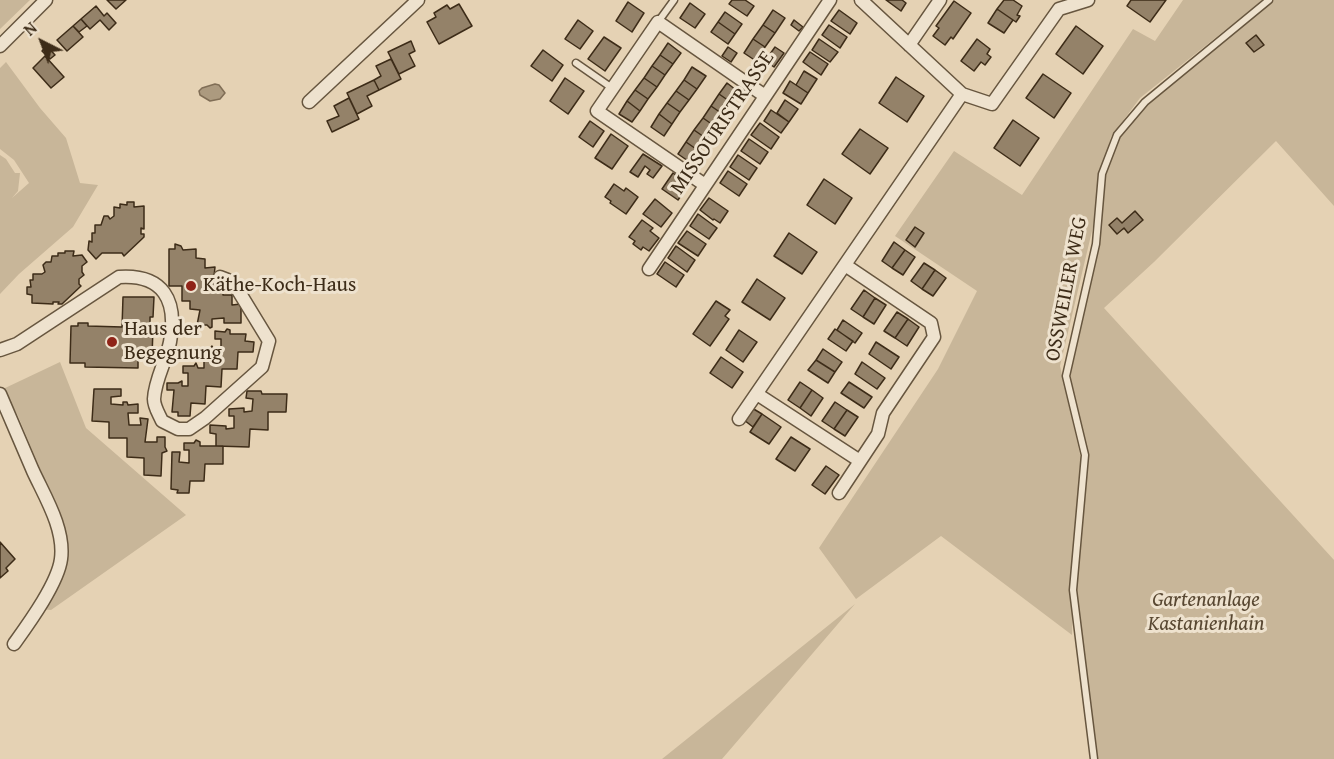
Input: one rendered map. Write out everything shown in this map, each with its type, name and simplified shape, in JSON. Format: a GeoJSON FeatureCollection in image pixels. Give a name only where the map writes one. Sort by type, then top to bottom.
{"type":"FeatureCollection","features":[{"type":"Feature","properties":{"kind":"street"},"geometry":{"type":"LineString","coordinates":[[0,46],[46,0]]}},
{"type":"Feature","properties":{"kind":"street"},"geometry":{"type":"LineString","coordinates":[[309,102],[418,0]]}},
{"type":"Feature","properties":{"kind":"street","name":"MISSOURISTRASSE"},"geometry":{"type":"LineString","coordinates":[[649,269],[830,0]]}},
{"type":"Feature","properties":{"kind":"street"},"geometry":{"type":"LineString","coordinates":[[861,0],[962,94],[992,104],[1059,9],[1088,0]]}},
{"type":"Feature","properties":{"kind":"street"},"geometry":{"type":"LineString","coordinates":[[909,45],[940,0]]}},
{"type":"Feature","properties":{"kind":"street"},"geometry":{"type":"LineString","coordinates":[[705,185],[597,111],[612,88],[658,22],[765,96]]}},
{"type":"Feature","properties":{"kind":"street"},"geometry":{"type":"LineString","coordinates":[[739,419],[962,94]]}},
{"type":"Feature","properties":{"kind":"street"},"geometry":{"type":"LineString","coordinates":[[838,493],[878,434],[883,413],[934,337],[931,323],[845,265]]}},
{"type":"Feature","properties":{"kind":"street"},"geometry":{"type":"LineString","coordinates":[[0,350],[17,344],[119,277],[146,278],[165,291],[170,303],[172,320],[170,342],[156,382],[154,403],[162,421],[178,429],[189,429],[206,418],[262,367],[269,341],[233,282],[220,277]]}},
{"type":"Feature","properties":{"kind":"street"},"geometry":{"type":"LineString","coordinates":[[0,394],[54,517],[61,557],[53,582],[14,644]]}},
{"type":"Feature","properties":{"kind":"street"},"geometry":{"type":"LineString","coordinates":[[757,394],[860,461]]}},
{"type":"Feature","properties":{"kind":"lane"},"geometry":{"type":"LineString","coordinates":[[658,22],[674,0]]}},
{"type":"Feature","properties":{"kind":"lane","name":"OSSWEILER WEG"},"geometry":{"type":"LineString","coordinates":[[1094,759],[1073,590],[1085,455],[1066,376],[1096,244],[1102,174],[1117,135],[1145,102],[1269,0]]}},
{"type":"Feature","properties":{"kind":"lane"},"geometry":{"type":"LineString","coordinates":[[576,63],[612,88]]}},
{"type":"Feature","properties":{"kind":"green space"},"geometry":{"type":"Polygon","coordinates":[[[0,0],[30,0],[0,29],[0,0]]]}},
{"type":"Feature","properties":{"kind":"green space","name":"Gartenanlage Kastanienhain"},"geometry":{"type":"Polygon","coordinates":[[[1183,0],[1263,0],[1140,98],[1111,137],[1099,179],[1096,214],[1060,366],[1081,459],[1083,441],[1066,376],[1096,244],[1102,174],[1117,135],[1160,88],[1274,0],[1334,0],[1334,206],[1276,141],[1154,262],[1104,308],[1334,560],[1334,759],[1093,759],[1073,596],[1072,635],[941,536],[856,599],[819,548],[938,369],[977,291],[895,236],[954,151],[1022,195],[1133,29],[1155,41],[1183,0]]]}},
{"type":"Feature","properties":{"kind":"green space"},"geometry":{"type":"Polygon","coordinates":[[[6,62],[40,108],[66,138],[80,183],[98,185],[73,227],[19,274],[0,294],[0,155],[6,159],[15,173],[20,173],[18,191],[12,198],[29,183],[14,160],[0,149],[0,68],[6,62]]]}},
{"type":"Feature","properties":{"kind":"green space"},"geometry":{"type":"Polygon","coordinates":[[[60,362],[86,428],[186,515],[51,610],[41,609],[65,566],[59,514],[18,416],[3,389],[60,362]]]}},
{"type":"Feature","properties":{"kind":"green space"},"geometry":{"type":"Polygon","coordinates":[[[855,604],[722,759],[662,759],[855,604]]]}},
{"type":"Feature","properties":{"kind":"shaded area"},"geometry":{"type":"Polygon","coordinates":[[[219,85],[225,93],[220,99],[210,101],[200,95],[199,91],[202,88],[219,85]]]}},
{"type":"Feature","properties":{"kind":"building"},"geometry":{"type":"Polygon","coordinates":[[[107,0],[126,0],[116,9],[107,0]]]}},
{"type":"Feature","properties":{"kind":"building"},"geometry":{"type":"Polygon","coordinates":[[[732,0],[745,0],[754,6],[747,16],[729,4],[732,0]]]}},
{"type":"Feature","properties":{"kind":"building"},"geometry":{"type":"Polygon","coordinates":[[[886,0],[902,0],[906,3],[901,11],[886,0]]]}},
{"type":"Feature","properties":{"kind":"building"},"geometry":{"type":"Polygon","coordinates":[[[1004,0],[1013,0],[1022,6],[1016,22],[997,9],[1004,0]]]}},
{"type":"Feature","properties":{"kind":"building"},"geometry":{"type":"Polygon","coordinates":[[[1131,0],[1166,0],[1150,22],[1127,6],[1131,0]]]}},
{"type":"Feature","properties":{"kind":"building"},"geometry":{"type":"Polygon","coordinates":[[[954,1],[971,13],[953,39],[951,37],[945,45],[933,36],[939,28],[936,26],[954,1]]]}},
{"type":"Feature","properties":{"kind":"building"},"geometry":{"type":"Polygon","coordinates":[[[628,2],[644,13],[632,32],[616,21],[628,2]]]}},
{"type":"Feature","properties":{"kind":"building"},"geometry":{"type":"Polygon","coordinates":[[[690,3],[705,14],[695,28],[680,18],[690,3]]]}},
{"type":"Feature","properties":{"kind":"building"},"geometry":{"type":"Polygon","coordinates":[[[459,4],[472,26],[439,44],[427,22],[436,17],[434,13],[447,5],[450,9],[459,4]]]}},
{"type":"Feature","properties":{"kind":"building"},"geometry":{"type":"Polygon","coordinates":[[[96,6],[104,16],[107,13],[116,23],[109,30],[100,20],[90,29],[81,19],[96,6]]]}},
{"type":"Feature","properties":{"kind":"building"},"geometry":{"type":"Polygon","coordinates":[[[997,9],[1013,20],[1004,33],[988,23],[997,9]]]}},
{"type":"Feature","properties":{"kind":"building"},"geometry":{"type":"Polygon","coordinates":[[[773,10],[785,18],[775,33],[763,25],[773,10]]]}},
{"type":"Feature","properties":{"kind":"building"},"geometry":{"type":"Polygon","coordinates":[[[839,10],[857,23],[850,34],[831,21],[839,10]]]}},
{"type":"Feature","properties":{"kind":"building"},"geometry":{"type":"Polygon","coordinates":[[[725,12],[742,24],[735,34],[718,22],[725,12]]]}},
{"type":"Feature","properties":{"kind":"building"},"geometry":{"type":"Polygon","coordinates":[[[81,19],[87,26],[79,32],[73,26],[81,19]]]}},
{"type":"Feature","properties":{"kind":"building"},"geometry":{"type":"Polygon","coordinates":[[[578,20],[593,31],[580,49],[565,39],[578,20]]]}},
{"type":"Feature","properties":{"kind":"building"},"geometry":{"type":"Polygon","coordinates":[[[794,20],[803,27],[799,31],[791,25],[794,20]]]}},
{"type":"Feature","properties":{"kind":"building"},"geometry":{"type":"Polygon","coordinates":[[[718,22],[735,34],[728,44],[711,32],[718,22]]]}},
{"type":"Feature","properties":{"kind":"building"},"geometry":{"type":"Polygon","coordinates":[[[763,25],[775,33],[765,47],[753,39],[763,25]]]}},
{"type":"Feature","properties":{"kind":"building"},"geometry":{"type":"Polygon","coordinates":[[[829,25],[847,37],[840,48],[822,35],[829,25]]]}},
{"type":"Feature","properties":{"kind":"building"},"geometry":{"type":"Polygon","coordinates":[[[73,26],[83,37],[67,51],[57,40],[73,26]]]}},
{"type":"Feature","properties":{"kind":"building"},"geometry":{"type":"Polygon","coordinates":[[[1076,26],[1103,46],[1083,74],[1056,54],[1076,26]]]}},
{"type":"Feature","properties":{"kind":"building"},"geometry":{"type":"Polygon","coordinates":[[[1256,35],[1264,45],[1254,52],[1246,43],[1256,35]]]}},
{"type":"Feature","properties":{"kind":"building"},"geometry":{"type":"Polygon","coordinates":[[[604,37],[621,48],[605,71],[588,59],[604,37]]]}},
{"type":"Feature","properties":{"kind":"building"},"geometry":{"type":"Polygon","coordinates":[[[753,39],[765,47],[756,61],[744,53],[753,39]]]}},
{"type":"Feature","properties":{"kind":"building"},"geometry":{"type":"Polygon","coordinates":[[[819,39],[838,52],[830,62],[812,50],[819,39]]]}},
{"type":"Feature","properties":{"kind":"building"},"geometry":{"type":"Polygon","coordinates":[[[977,39],[990,49],[987,54],[991,57],[985,65],[981,62],[974,71],[961,61],[977,39]]]}},
{"type":"Feature","properties":{"kind":"building"},"geometry":{"type":"Polygon","coordinates":[[[411,41],[415,51],[409,54],[415,66],[399,74],[388,52],[411,41]]]}},
{"type":"Feature","properties":{"kind":"building"},"geometry":{"type":"Polygon","coordinates":[[[668,43],[681,53],[673,64],[660,55],[668,43]]]}},
{"type":"Feature","properties":{"kind":"building"},"geometry":{"type":"Polygon","coordinates":[[[47,46],[55,55],[50,59],[42,51],[47,46]]]}},
{"type":"Feature","properties":{"kind":"building"},"geometry":{"type":"Polygon","coordinates":[[[728,47],[737,53],[731,62],[722,56],[728,47]]]}},
{"type":"Feature","properties":{"kind":"building"},"geometry":{"type":"Polygon","coordinates":[[[775,47],[784,53],[774,67],[765,61],[775,47]]]}},
{"type":"Feature","properties":{"kind":"building"},"geometry":{"type":"Polygon","coordinates":[[[543,50],[563,65],[552,81],[531,66],[543,50]]]}},
{"type":"Feature","properties":{"kind":"building"},"geometry":{"type":"Polygon","coordinates":[[[810,52],[828,64],[821,75],[803,62],[810,52]]]}},
{"type":"Feature","properties":{"kind":"building"},"geometry":{"type":"Polygon","coordinates":[[[660,55],[673,64],[665,75],[652,66],[660,55]]]}},
{"type":"Feature","properties":{"kind":"building"},"geometry":{"type":"Polygon","coordinates":[[[45,56],[64,77],[51,88],[33,68],[45,56]]]}},
{"type":"Feature","properties":{"kind":"building"},"geometry":{"type":"Polygon","coordinates":[[[391,59],[401,79],[379,90],[374,80],[381,76],[376,66],[391,59]]]}},
{"type":"Feature","properties":{"kind":"building"},"geometry":{"type":"Polygon","coordinates":[[[753,64],[763,71],[756,80],[746,73],[753,64]]]}},
{"type":"Feature","properties":{"kind":"building"},"geometry":{"type":"Polygon","coordinates":[[[652,66],[665,75],[657,87],[644,78],[652,66]]]}},
{"type":"Feature","properties":{"kind":"building"},"geometry":{"type":"Polygon","coordinates":[[[692,67],[706,76],[697,89],[684,80],[692,67]]]}},
{"type":"Feature","properties":{"kind":"building"},"geometry":{"type":"Polygon","coordinates":[[[804,71],[817,79],[808,93],[796,85],[804,71]]]}},
{"type":"Feature","properties":{"kind":"building"},"geometry":{"type":"Polygon","coordinates":[[[1043,74],[1071,93],[1054,118],[1026,98],[1043,74]]]}},
{"type":"Feature","properties":{"kind":"building"},"geometry":{"type":"Polygon","coordinates":[[[896,77],[924,96],[907,122],[879,103],[896,77]]]}},
{"type":"Feature","properties":{"kind":"building"},"geometry":{"type":"Polygon","coordinates":[[[565,78],[584,91],[568,114],[550,101],[565,78]]]}},
{"type":"Feature","properties":{"kind":"building"},"geometry":{"type":"Polygon","coordinates":[[[644,78],[657,87],[648,99],[635,90],[644,78]]]}},
{"type":"Feature","properties":{"kind":"building"},"geometry":{"type":"Polygon","coordinates":[[[374,80],[379,90],[367,96],[372,106],[357,114],[347,93],[374,80]]]}},
{"type":"Feature","properties":{"kind":"building"},"geometry":{"type":"Polygon","coordinates":[[[684,80],[697,89],[689,100],[676,91],[684,80]]]}},
{"type":"Feature","properties":{"kind":"building"},"geometry":{"type":"Polygon","coordinates":[[[790,81],[808,93],[801,104],[783,93],[790,81]]]}},
{"type":"Feature","properties":{"kind":"building"},"geometry":{"type":"Polygon","coordinates":[[[727,83],[740,93],[732,103],[719,94],[727,83]]]}},
{"type":"Feature","properties":{"kind":"building"},"geometry":{"type":"Polygon","coordinates":[[[635,90],[648,99],[640,111],[627,101],[635,90]]]}},
{"type":"Feature","properties":{"kind":"building"},"geometry":{"type":"Polygon","coordinates":[[[676,91],[689,100],[680,112],[667,103],[676,91]]]}},
{"type":"Feature","properties":{"kind":"building"},"geometry":{"type":"Polygon","coordinates":[[[719,94],[732,103],[724,115],[711,106],[719,94]]]}},
{"type":"Feature","properties":{"kind":"building"},"geometry":{"type":"Polygon","coordinates":[[[349,98],[359,119],[332,132],[327,121],[339,116],[334,106],[349,98]]]}},
{"type":"Feature","properties":{"kind":"building"},"geometry":{"type":"Polygon","coordinates":[[[785,100],[798,109],[789,122],[777,113],[785,100]]]}},
{"type":"Feature","properties":{"kind":"building"},"geometry":{"type":"Polygon","coordinates":[[[627,101],[640,111],[632,122],[619,114],[627,101]]]}},
{"type":"Feature","properties":{"kind":"building"},"geometry":{"type":"Polygon","coordinates":[[[667,103],[680,112],[672,124],[659,114],[667,103]]]}},
{"type":"Feature","properties":{"kind":"building"},"geometry":{"type":"Polygon","coordinates":[[[711,106],[724,115],[716,127],[703,118],[711,106]]]}},
{"type":"Feature","properties":{"kind":"building"},"geometry":{"type":"Polygon","coordinates":[[[771,110],[789,122],[781,133],[764,121],[771,110]]]}},
{"type":"Feature","properties":{"kind":"building"},"geometry":{"type":"Polygon","coordinates":[[[659,114],[672,124],[664,136],[651,127],[659,114]]]}},
{"type":"Feature","properties":{"kind":"building"},"geometry":{"type":"Polygon","coordinates":[[[703,118],[716,127],[707,139],[694,130],[703,118]]]}},
{"type":"Feature","properties":{"kind":"building"},"geometry":{"type":"Polygon","coordinates":[[[1013,120],[1039,138],[1020,166],[994,148],[1013,120]]]}},
{"type":"Feature","properties":{"kind":"building"},"geometry":{"type":"Polygon","coordinates":[[[590,121],[604,131],[593,147],[579,137],[590,121]]]}},
{"type":"Feature","properties":{"kind":"building"},"geometry":{"type":"Polygon","coordinates":[[[760,123],[779,137],[771,149],[751,135],[760,123]]]}},
{"type":"Feature","properties":{"kind":"building"},"geometry":{"type":"Polygon","coordinates":[[[860,129],[888,148],[870,174],[842,154],[860,129]]]}},
{"type":"Feature","properties":{"kind":"building"},"geometry":{"type":"Polygon","coordinates":[[[694,130],[707,139],[699,151],[686,142],[694,130]]]}},
{"type":"Feature","properties":{"kind":"building"},"geometry":{"type":"Polygon","coordinates":[[[611,134],[628,146],[612,169],[595,158],[611,134]]]}},
{"type":"Feature","properties":{"kind":"building"},"geometry":{"type":"Polygon","coordinates":[[[749,139],[768,152],[760,164],[741,151],[749,139]]]}},
{"type":"Feature","properties":{"kind":"building"},"geometry":{"type":"Polygon","coordinates":[[[686,142],[699,151],[691,163],[678,154],[686,142]]]}},
{"type":"Feature","properties":{"kind":"building"},"geometry":{"type":"Polygon","coordinates":[[[643,154],[662,166],[653,178],[647,174],[650,170],[645,166],[638,177],[630,172],[643,154]]]}},
{"type":"Feature","properties":{"kind":"building"},"geometry":{"type":"Polygon","coordinates":[[[738,155],[757,168],[749,180],[730,167],[738,155]]]}},
{"type":"Feature","properties":{"kind":"building"},"geometry":{"type":"Polygon","coordinates":[[[728,171],[747,184],[739,196],[720,183],[728,171]]]}},
{"type":"Feature","properties":{"kind":"building"},"geometry":{"type":"Polygon","coordinates":[[[673,173],[689,184],[678,200],[662,189],[673,173]]]}},
{"type":"Feature","properties":{"kind":"building"},"geometry":{"type":"Polygon","coordinates":[[[824,179],[852,198],[835,224],[807,205],[824,179]]]}},
{"type":"Feature","properties":{"kind":"building"},"geometry":{"type":"Polygon","coordinates":[[[614,184],[624,191],[626,188],[638,197],[626,214],[605,197],[614,184]]]}},
{"type":"Feature","properties":{"kind":"building"},"geometry":{"type":"Polygon","coordinates":[[[709,198],[728,211],[720,223],[700,210],[709,198]]]}},
{"type":"Feature","properties":{"kind":"building"},"geometry":{"type":"Polygon","coordinates":[[[655,199],[672,213],[661,227],[643,214],[655,199]]]}},
{"type":"Feature","properties":{"kind":"building"},"geometry":{"type":"Polygon","coordinates":[[[127,202],[134,202],[134,207],[144,206],[144,229],[141,228],[141,234],[144,234],[144,237],[124,256],[122,253],[102,253],[96,259],[88,250],[89,241],[92,242],[92,233],[95,233],[95,225],[101,225],[104,216],[110,219],[114,216],[114,207],[120,208],[120,204],[127,205],[127,202]]]}},
{"type":"Feature","properties":{"kind":"building"},"geometry":{"type":"Polygon","coordinates":[[[1135,211],[1143,220],[1128,233],[1124,228],[1117,234],[1109,225],[1117,218],[1122,223],[1135,211]]]}},
{"type":"Feature","properties":{"kind":"building"},"geometry":{"type":"Polygon","coordinates":[[[698,214],[717,228],[709,239],[690,226],[698,214]]]}},
{"type":"Feature","properties":{"kind":"building"},"geometry":{"type":"Polygon","coordinates":[[[642,220],[653,228],[650,231],[659,238],[649,251],[643,247],[641,250],[633,244],[635,241],[629,237],[642,220]]]}},
{"type":"Feature","properties":{"kind":"building"},"geometry":{"type":"Polygon","coordinates":[[[915,227],[924,233],[915,247],[906,240],[915,227]]]}},
{"type":"Feature","properties":{"kind":"building"},"geometry":{"type":"Polygon","coordinates":[[[687,231],[706,244],[698,256],[678,243],[687,231]]]}},
{"type":"Feature","properties":{"kind":"building"},"geometry":{"type":"Polygon","coordinates":[[[789,233],[817,252],[802,274],[774,256],[789,233]]]}},
{"type":"Feature","properties":{"kind":"building"},"geometry":{"type":"Polygon","coordinates":[[[894,242],[905,250],[892,268],[882,261],[894,242]]]}},
{"type":"Feature","properties":{"kind":"building","name":"Käthe-Koch-Haus"},"geometry":{"type":"Polygon","coordinates":[[[175,244],[181,246],[183,250],[196,249],[196,258],[205,259],[205,268],[215,267],[213,286],[223,286],[223,295],[232,295],[232,305],[241,304],[241,323],[224,323],[224,318],[212,319],[210,328],[207,325],[197,325],[200,310],[190,309],[190,301],[182,301],[182,286],[169,286],[169,249],[175,249],[175,244]]]}},
{"type":"Feature","properties":{"kind":"building"},"geometry":{"type":"Polygon","coordinates":[[[676,246],[695,260],[687,272],[668,258],[676,246]]]}},
{"type":"Feature","properties":{"kind":"building"},"geometry":{"type":"Polygon","coordinates":[[[905,250],[915,257],[903,275],[892,268],[905,250]]]}},
{"type":"Feature","properties":{"kind":"building"},"geometry":{"type":"Polygon","coordinates":[[[65,251],[74,251],[73,256],[82,255],[87,262],[82,266],[84,275],[79,279],[81,286],[62,304],[58,304],[59,302],[32,303],[32,295],[27,294],[27,287],[31,287],[30,280],[33,280],[33,274],[45,272],[43,265],[51,262],[52,256],[58,256],[58,253],[65,253],[65,251]]]}},
{"type":"Feature","properties":{"kind":"building"},"geometry":{"type":"Polygon","coordinates":[[[665,262],[684,275],[676,287],[657,274],[665,262]]]}},
{"type":"Feature","properties":{"kind":"building"},"geometry":{"type":"Polygon","coordinates":[[[924,263],[935,270],[922,289],[911,281],[924,263]]]}},
{"type":"Feature","properties":{"kind":"building"},"geometry":{"type":"Polygon","coordinates":[[[935,270],[946,278],[933,296],[922,289],[935,270]]]}},
{"type":"Feature","properties":{"kind":"building"},"geometry":{"type":"Polygon","coordinates":[[[757,279],[785,298],[770,320],[742,302],[757,279]]]}},
{"type":"Feature","properties":{"kind":"building"},"geometry":{"type":"Polygon","coordinates":[[[864,290],[875,298],[863,317],[851,309],[864,290]]]}},
{"type":"Feature","properties":{"kind":"building","name":"Haus der Begegnung"},"geometry":{"type":"Polygon","coordinates":[[[123,297],[154,297],[153,317],[150,317],[150,327],[153,327],[152,358],[138,357],[138,368],[85,367],[85,363],[70,363],[71,326],[88,323],[88,326],[122,327],[123,297]]]}},
{"type":"Feature","properties":{"kind":"building"},"geometry":{"type":"Polygon","coordinates":[[[875,298],[886,305],[874,324],[863,317],[875,298]]]}},
{"type":"Feature","properties":{"kind":"building"},"geometry":{"type":"Polygon","coordinates":[[[716,301],[730,310],[725,316],[729,319],[710,346],[693,334],[716,301]]]}},
{"type":"Feature","properties":{"kind":"building"},"geometry":{"type":"Polygon","coordinates":[[[897,312],[908,319],[895,338],[884,331],[897,312]]]}},
{"type":"Feature","properties":{"kind":"building"},"geometry":{"type":"Polygon","coordinates":[[[908,319],[919,327],[907,346],[895,338],[908,319]]]}},
{"type":"Feature","properties":{"kind":"building"},"geometry":{"type":"Polygon","coordinates":[[[843,320],[862,333],[855,343],[837,330],[843,320]]]}},
{"type":"Feature","properties":{"kind":"building"},"geometry":{"type":"Polygon","coordinates":[[[227,329],[230,330],[230,334],[246,334],[245,341],[254,342],[253,352],[238,352],[237,369],[222,369],[221,387],[206,386],[205,404],[191,403],[190,416],[178,416],[178,412],[172,412],[174,390],[167,390],[167,383],[182,381],[182,386],[188,386],[188,373],[183,373],[183,366],[194,366],[196,363],[198,368],[204,368],[204,356],[199,356],[199,348],[210,349],[212,346],[214,351],[221,351],[221,339],[215,339],[215,331],[225,332],[227,329]]]}},
{"type":"Feature","properties":{"kind":"building"},"geometry":{"type":"Polygon","coordinates":[[[835,329],[853,341],[846,351],[828,339],[835,329]]]}},
{"type":"Feature","properties":{"kind":"building"},"geometry":{"type":"Polygon","coordinates":[[[739,330],[757,342],[743,362],[726,350],[739,330]]]}},
{"type":"Feature","properties":{"kind":"building"},"geometry":{"type":"Polygon","coordinates":[[[876,342],[899,357],[891,369],[869,354],[876,342]]]}},
{"type":"Feature","properties":{"kind":"building"},"geometry":{"type":"Polygon","coordinates":[[[823,349],[842,362],[835,372],[816,360],[823,349]]]}},
{"type":"Feature","properties":{"kind":"building"},"geometry":{"type":"Polygon","coordinates":[[[721,357],[743,372],[732,388],[710,373],[721,357]]]}},
{"type":"Feature","properties":{"kind":"building"},"geometry":{"type":"Polygon","coordinates":[[[816,360],[835,372],[828,383],[808,370],[816,360]]]}},
{"type":"Feature","properties":{"kind":"building"},"geometry":{"type":"Polygon","coordinates":[[[862,362],[885,378],[877,389],[855,374],[862,362]]]}},
{"type":"Feature","properties":{"kind":"building"},"geometry":{"type":"Polygon","coordinates":[[[800,382],[812,390],[800,408],[788,400],[800,382]]]}},
{"type":"Feature","properties":{"kind":"building"},"geometry":{"type":"Polygon","coordinates":[[[849,382],[872,397],[864,408],[841,393],[849,382]]]}},
{"type":"Feature","properties":{"kind":"building"},"geometry":{"type":"Polygon","coordinates":[[[94,389],[121,389],[121,396],[111,397],[111,404],[123,405],[123,402],[127,402],[128,405],[138,404],[138,413],[128,413],[129,425],[141,425],[140,418],[148,419],[145,442],[157,442],[157,437],[165,437],[167,451],[162,453],[161,476],[144,475],[144,458],[127,457],[127,438],[109,438],[109,422],[92,421],[94,389]]]}},
{"type":"Feature","properties":{"kind":"building"},"geometry":{"type":"Polygon","coordinates":[[[812,390],[823,398],[811,416],[800,408],[812,390]]]}},
{"type":"Feature","properties":{"kind":"building"},"geometry":{"type":"Polygon","coordinates":[[[247,391],[261,391],[262,394],[287,394],[286,412],[268,412],[268,430],[250,429],[249,447],[216,446],[216,434],[210,433],[210,425],[226,426],[226,429],[234,428],[234,416],[229,416],[229,409],[244,408],[244,412],[252,411],[253,399],[246,398],[247,391]]]}},
{"type":"Feature","properties":{"kind":"building"},"geometry":{"type":"Polygon","coordinates":[[[835,402],[847,410],[834,429],[822,421],[835,402]]]}},
{"type":"Feature","properties":{"kind":"building"},"geometry":{"type":"Polygon","coordinates":[[[752,408],[762,414],[753,427],[744,420],[752,408]]]}},
{"type":"Feature","properties":{"kind":"building"},"geometry":{"type":"Polygon","coordinates":[[[847,410],[858,417],[845,436],[834,429],[847,410]]]}},
{"type":"Feature","properties":{"kind":"building"},"geometry":{"type":"Polygon","coordinates":[[[762,414],[781,427],[769,444],[750,432],[762,414]]]}},
{"type":"Feature","properties":{"kind":"building"},"geometry":{"type":"Polygon","coordinates":[[[791,437],[810,449],[795,471],[776,459],[791,437]]]}},
{"type":"Feature","properties":{"kind":"building"},"geometry":{"type":"Polygon","coordinates":[[[196,440],[200,442],[200,446],[223,446],[223,464],[205,464],[204,481],[190,481],[189,493],[177,493],[178,490],[171,489],[172,452],[180,452],[179,462],[189,463],[189,450],[184,450],[184,443],[194,443],[196,440]]]}},
{"type":"Feature","properties":{"kind":"building"},"geometry":{"type":"Polygon","coordinates":[[[826,466],[839,475],[825,494],[812,485],[826,466]]]}},
{"type":"Feature","properties":{"kind":"building"},"geometry":{"type":"Polygon","coordinates":[[[0,542],[15,559],[6,568],[8,571],[0,578],[0,542]]]}},
{"type":"Feature","properties":{"kind":"place","name":"Käthe-Koch-Haus"},"geometry":{"type":"Point","coordinates":[191,286]}},
{"type":"Feature","properties":{"kind":"place","name":"Haus der Begegnung"},"geometry":{"type":"Point","coordinates":[112,342]}}]}
